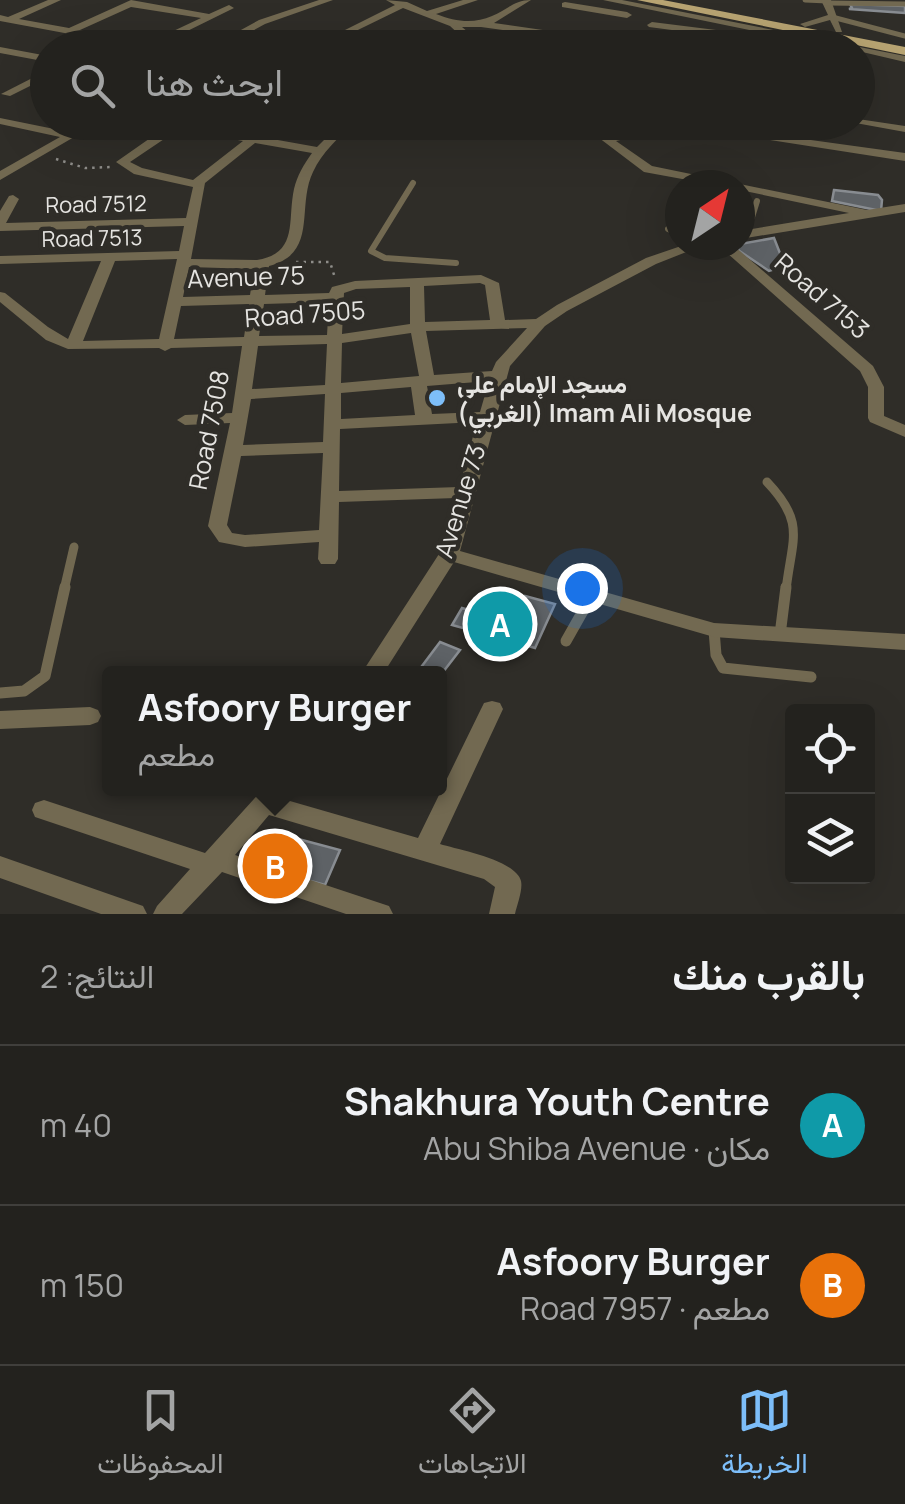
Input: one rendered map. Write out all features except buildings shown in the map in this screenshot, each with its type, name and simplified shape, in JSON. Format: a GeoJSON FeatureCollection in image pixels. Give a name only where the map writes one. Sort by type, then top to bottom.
{"type":"FeatureCollection","features":[{"type":"Feature","properties":{"kind":"main road"},"geometry":{"type":"LineString","coordinates":[[643,0],[807,30]]}},
{"type":"Feature","properties":{"kind":"main road"},"geometry":{"type":"LineString","coordinates":[[677,0],[852,30]]}},
{"type":"Feature","properties":{"kind":"main road"},"geometry":{"type":"LineString","coordinates":[[875,38],[905,48]]}},
{"type":"Feature","properties":{"kind":"main road"},"geometry":{"type":"LineString","coordinates":[[875,43],[905,48]]}},
{"type":"Feature","properties":{"kind":"street"},"geometry":{"type":"LineString","coordinates":[[5,19],[56,0]]}},
{"type":"Feature","properties":{"kind":"street"},"geometry":{"type":"LineString","coordinates":[[247,30],[328,0]]}},
{"type":"Feature","properties":{"kind":"street"},"geometry":{"type":"LineString","coordinates":[[392,0],[430,13],[460,30]]}},
{"type":"Feature","properties":{"kind":"street"},"geometry":{"type":"LineString","coordinates":[[430,13],[474,0]]}},
{"type":"Feature","properties":{"kind":"street"},"geometry":{"type":"LineString","coordinates":[[453,24],[490,21],[526,0]]}},
{"type":"Feature","properties":{"kind":"street"},"geometry":{"type":"LineString","coordinates":[[590,19],[612,1],[765,30]]}},
{"type":"Feature","properties":{"kind":"street"},"geometry":{"type":"LineString","coordinates":[[828,1],[835,24]]}},
{"type":"Feature","properties":{"kind":"street"},"geometry":{"type":"LineString","coordinates":[[72,30],[134,2],[210,17]]}},
{"type":"Feature","properties":{"kind":"street"},"geometry":{"type":"LineString","coordinates":[[352,30],[404,4]]}},
{"type":"Feature","properties":{"kind":"street"},"geometry":{"type":"LineString","coordinates":[[565,5],[686,30]]}},
{"type":"Feature","properties":{"kind":"street"},"geometry":{"type":"LineString","coordinates":[[183,30],[229,8]]}},
{"type":"Feature","properties":{"kind":"street"},"geometry":{"type":"LineString","coordinates":[[5,19],[65,30]]}},
{"type":"Feature","properties":{"kind":"street"},"geometry":{"type":"LineString","coordinates":[[539,19],[580,26],[574,30]]}},
{"type":"Feature","properties":{"kind":"street"},"geometry":{"type":"LineString","coordinates":[[739,23],[739,30]]}},
{"type":"Feature","properties":{"kind":"street"},"geometry":{"type":"LineString","coordinates":[[453,24],[503,30]]}},
{"type":"Feature","properties":{"kind":"street"},"geometry":{"type":"LineString","coordinates":[[875,52],[905,59]]}},
{"type":"Feature","properties":{"kind":"street"},"geometry":{"type":"LineString","coordinates":[[3,53],[30,57]]}},
{"type":"Feature","properties":{"kind":"street"},"geometry":{"type":"LineString","coordinates":[[6,94],[30,82]]}},
{"type":"Feature","properties":{"kind":"street"},"geometry":{"type":"LineString","coordinates":[[0,121],[30,127]]}},
{"type":"Feature","properties":{"kind":"street"},"geometry":{"type":"LineString","coordinates":[[875,125],[905,129]]}},
{"type":"Feature","properties":{"kind":"street"},"geometry":{"type":"LineString","coordinates":[[0,176],[63,140]]}},
{"type":"Feature","properties":{"kind":"street"},"geometry":{"type":"LineString","coordinates":[[154,140],[122,164],[148,174],[197,182],[252,140]]}},
{"type":"Feature","properties":{"kind":"street"},"geometry":{"type":"LineString","coordinates":[[259,140],[320,151]]}},
{"type":"Feature","properties":{"kind":"street"},"geometry":{"type":"LineString","coordinates":[[268,262],[293,247],[302,184],[320,151],[331,140]]}},
{"type":"Feature","properties":{"kind":"street"},"geometry":{"type":"LineString","coordinates":[[608,140],[648,169],[665,172]]}},
{"type":"Feature","properties":{"kind":"street"},"geometry":{"type":"LineString","coordinates":[[792,140],[905,157]]}},
{"type":"Feature","properties":{"kind":"street","name":"Avenue 75"},"geometry":{"type":"LineString","coordinates":[[166,346],[194,222],[200,187],[197,182]]}},
{"type":"Feature","properties":{"kind":"street"},"geometry":{"type":"LineString","coordinates":[[755,189],[872,214]]}},
{"type":"Feature","properties":{"kind":"street"},"geometry":{"type":"LineString","coordinates":[[0,225],[13,199]]}},
{"type":"Feature","properties":{"kind":"street"},"geometry":{"type":"LineString","coordinates":[[755,233],[905,208]]}},
{"type":"Feature","properties":{"kind":"street","name":"Road 7512"},"geometry":{"type":"LineString","coordinates":[[0,225],[194,222]]}},
{"type":"Feature","properties":{"kind":"street"},"geometry":{"type":"LineString","coordinates":[[0,296],[40,332],[73,346],[109,258]]}},
{"type":"Feature","properties":{"kind":"street","name":"Avenue 73"},"geometry":{"type":"LineString","coordinates":[[377,666],[449,554],[497,376],[540,323],[596,287],[665,258]]}},
{"type":"Feature","properties":{"kind":"street","name":"Road 7513"},"geometry":{"type":"LineString","coordinates":[[0,260],[268,262]]}},
{"type":"Feature","properties":{"kind":"street","name":"Road 7153"},"geometry":{"type":"LineString","coordinates":[[742,260],[868,369],[876,387],[876,418],[905,432]]}},
{"type":"Feature","properties":{"kind":"street","name":"Road 7508"},"geometry":{"type":"LineString","coordinates":[[268,262],[219,511],[220,533],[235,540],[330,535]]}},
{"type":"Feature","properties":{"kind":"street","name":"Avenue 75"},"geometry":{"type":"LineString","coordinates":[[174,302],[337,293],[355,285],[481,279],[492,283],[498,323]]}},
{"type":"Feature","properties":{"kind":"street"},"geometry":{"type":"LineString","coordinates":[[416,283],[424,420]]}},
{"type":"Feature","properties":{"kind":"street"},"geometry":{"type":"LineString","coordinates":[[328,559],[337,293]]}},
{"type":"Feature","properties":{"kind":"street","name":"Road 7505"},"geometry":{"type":"LineString","coordinates":[[73,346],[336,340],[418,327],[540,323]]}},
{"type":"Feature","properties":{"kind":"street"},"geometry":{"type":"LineString","coordinates":[[244,394],[333,392],[422,380],[497,376]]}},
{"type":"Feature","properties":{"kind":"street"},"geometry":{"type":"LineString","coordinates":[[333,424],[486,417]]}},
{"type":"Feature","properties":{"kind":"street"},"geometry":{"type":"LineString","coordinates":[[185,420],[240,418]]}},
{"type":"Feature","properties":{"kind":"street"},"geometry":{"type":"LineString","coordinates":[[233,451],[332,447]]}},
{"type":"Feature","properties":{"kind":"street"},"geometry":{"type":"LineString","coordinates":[[332,497],[466,492]]}},
{"type":"Feature","properties":{"kind":"street"},"geometry":{"type":"LineString","coordinates":[[449,554],[714,630],[905,642]]}},
{"type":"Feature","properties":{"kind":"street"},"geometry":{"type":"LineString","coordinates":[[426,848],[492,709]]}},
{"type":"Feature","properties":{"kind":"street"},"geometry":{"type":"LineString","coordinates":[[0,720],[90,716]]}},
{"type":"Feature","properties":{"kind":"street"},"geometry":{"type":"LineString","coordinates":[[166,914],[272,796],[492,870],[508,883],[502,914]]}},
{"type":"Feature","properties":{"kind":"street"},"geometry":{"type":"LineString","coordinates":[[44,810],[380,914]]}},
{"type":"Feature","properties":{"kind":"street"},"geometry":{"type":"LineString","coordinates":[[0,867],[134,914]]}},
{"type":"Feature","properties":{"kind":"lane"},"geometry":{"type":"LineString","coordinates":[[805,0],[905,1]]}},
{"type":"Feature","properties":{"kind":"lane"},"geometry":{"type":"LineString","coordinates":[[835,24],[870,30]]}},
{"type":"Feature","properties":{"kind":"lane"},"geometry":{"type":"LineString","coordinates":[[875,31],[905,36]]}},
{"type":"Feature","properties":{"kind":"lane"},"geometry":{"type":"LineString","coordinates":[[413,183],[372,251],[385,258],[456,264]]}},
{"type":"Feature","properties":{"kind":"lane"},"geometry":{"type":"LineString","coordinates":[[755,207],[757,201]]}},
{"type":"Feature","properties":{"kind":"lane"},"geometry":{"type":"LineString","coordinates":[[416,283],[424,261]]}},
{"type":"Feature","properties":{"kind":"lane"},"geometry":{"type":"LineString","coordinates":[[767,482],[789,506],[794,525],[780,634]]}},
{"type":"Feature","properties":{"kind":"lane"},"geometry":{"type":"LineString","coordinates":[[0,693],[24,691],[46,676],[74,547]]}},
{"type":"Feature","properties":{"kind":"lane"},"geometry":{"type":"LineString","coordinates":[[566,641],[592,595]]}},
{"type":"Feature","properties":{"kind":"lane"},"geometry":{"type":"LineString","coordinates":[[714,630],[720,666],[812,677]]}},
{"type":"Feature","properties":{"kind":"path"},"geometry":{"type":"LineString","coordinates":[[42,153],[85,168],[122,164]]}},
{"type":"Feature","properties":{"kind":"path"},"geometry":{"type":"LineString","coordinates":[[268,262],[330,262],[337,293]]}},
{"type":"Feature","properties":{"kind":"place","name":"مسجد الإمام علي (الغربي) Imam Ali Mosque"},"geometry":{"type":"Point","coordinates":[437,398]}},
{"type":"Feature","properties":{"kind":"place","name":"Shakhura Youth Centre"},"geometry":{"type":"Point","coordinates":[500,624]}},
{"type":"Feature","properties":{"kind":"place","name":"Asfoory Burger"},"geometry":{"type":"Point","coordinates":[275,866]}}]}
